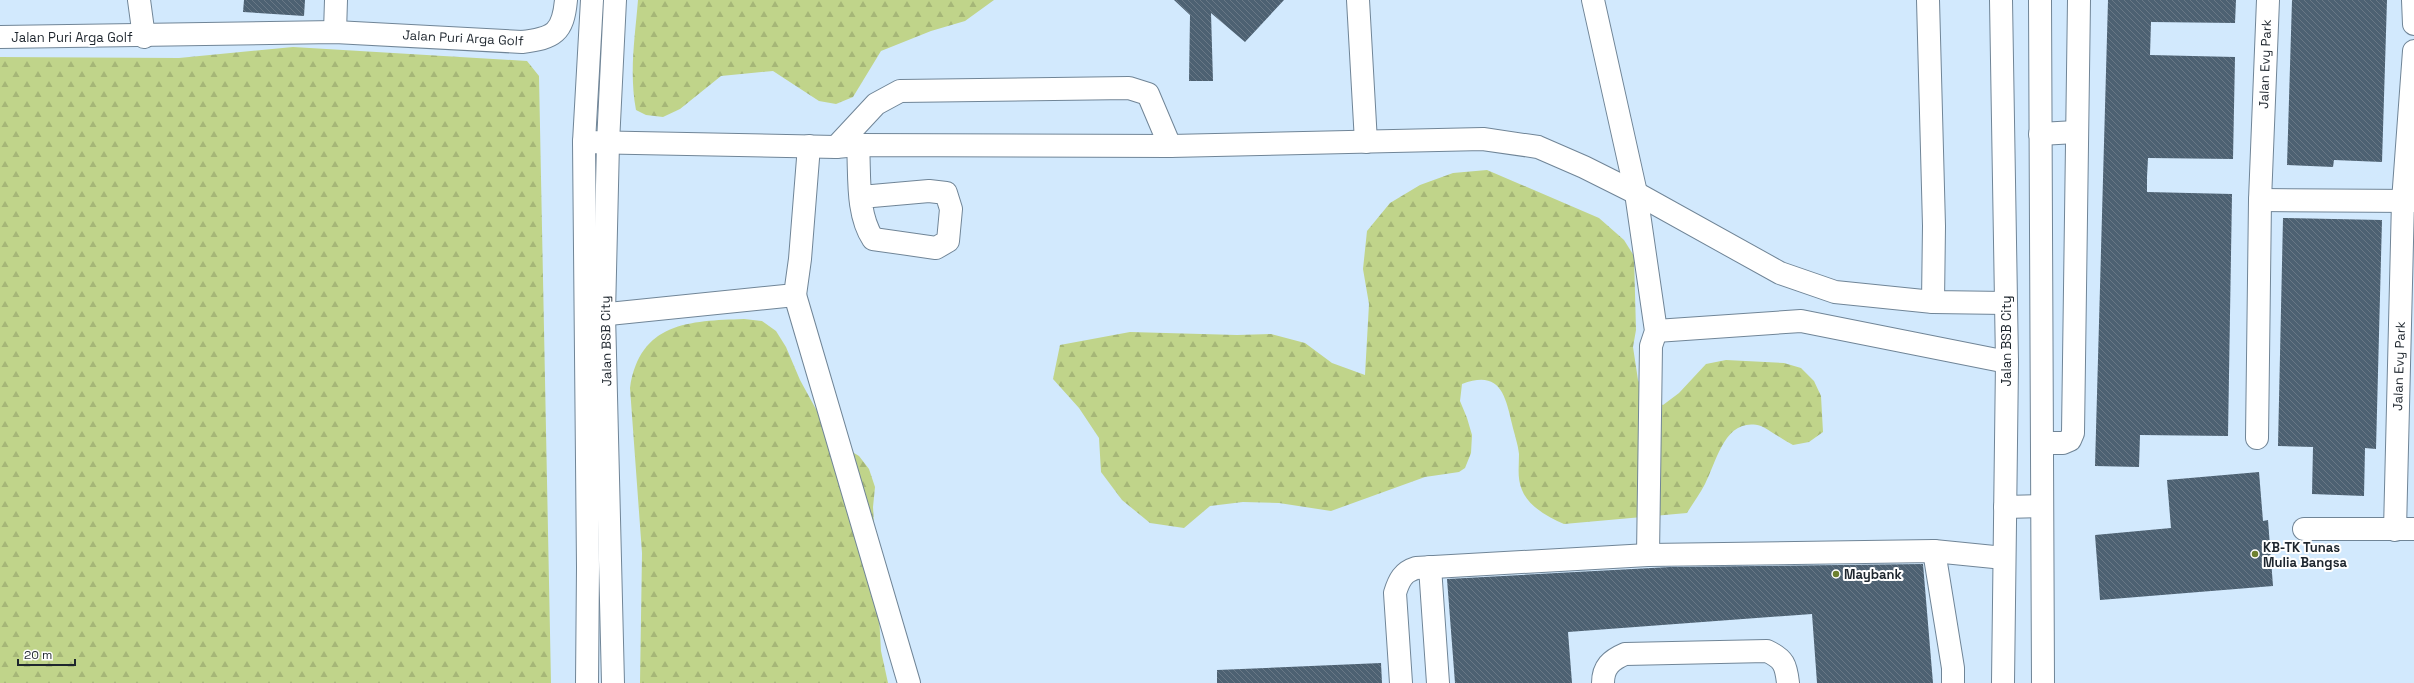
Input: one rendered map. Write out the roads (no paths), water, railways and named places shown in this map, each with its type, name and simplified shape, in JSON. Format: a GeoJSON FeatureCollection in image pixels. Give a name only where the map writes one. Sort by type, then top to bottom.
{"type":"FeatureCollection","features":[{"type":"Feature","properties":{"kind":"street","name":"Jalan Puri Arga Golf"},"geometry":{"type":"LineString","coordinates":[[139,0],[144,36]]}},
{"type":"Feature","properties":{"kind":"street"},"geometry":{"type":"LineString","coordinates":[[335,32],[336,0]]}},
{"type":"Feature","properties":{"kind":"street","name":"Jalan Puri Arga Golf"},"geometry":{"type":"LineString","coordinates":[[0,37],[335,32],[522,42],[541,40],[559,28],[564,19],[566,0]]}},
{"type":"Feature","properties":{"kind":"street","name":"Jalan BSB City"},"geometry":{"type":"LineString","coordinates":[[592,0],[584,142],[612,683]]}},
{"type":"Feature","properties":{"kind":"street","name":"Jalan BSB City"},"geometry":{"type":"LineString","coordinates":[[587,683],[588,567],[594,316],[608,143],[615,0]]}},
{"type":"Feature","properties":{"kind":"street"},"geometry":{"type":"LineString","coordinates":[[1358,0],[1366,142]]}},
{"type":"Feature","properties":{"kind":"street"},"geometry":{"type":"LineString","coordinates":[[1593,0],[1636,193],[1656,331],[1651,346],[1648,555]]}},
{"type":"Feature","properties":{"kind":"street"},"geometry":{"type":"LineString","coordinates":[[1928,0],[1934,226],[1933,302]]}},
{"type":"Feature","properties":{"kind":"street","name":"Jalan BSB City"},"geometry":{"type":"LineString","coordinates":[[2001,0],[2007,362],[2003,683]]}},
{"type":"Feature","properties":{"kind":"street"},"geometry":{"type":"LineString","coordinates":[[2040,0],[2043,683]]}},
{"type":"Feature","properties":{"kind":"street"},"geometry":{"type":"LineString","coordinates":[[2042,443],[2063,443],[2070,440],[2073,433],[2079,0]]}},
{"type":"Feature","properties":{"kind":"street","name":"Jalan Evy Park"},"geometry":{"type":"LineString","coordinates":[[2256,438],[2260,200],[2268,0]]}},
{"type":"Feature","properties":{"kind":"street"},"geometry":{"type":"LineString","coordinates":[[2414,0],[2414,24]]}},
{"type":"Feature","properties":{"kind":"street","name":"Jalan Evy Park"},"geometry":{"type":"LineString","coordinates":[[2304,529],[2404,530],[2409,201],[2414,51]]}},
{"type":"Feature","properties":{"kind":"street"},"geometry":{"type":"LineString","coordinates":[[836,147],[876,104],[900,91],[1114,88],[1129,88],[1148,94],[1170,146]]}},
{"type":"Feature","properties":{"kind":"street"},"geometry":{"type":"LineString","coordinates":[[2040,134],[2076,132]]}},
{"type":"Feature","properties":{"kind":"street"},"geometry":{"type":"LineString","coordinates":[[584,142],[836,147],[858,145],[1170,146],[1483,140],[1538,148],[1584,167],[1636,193],[1780,273],[1835,292],[1933,302],[2006,303]]}},
{"type":"Feature","properties":{"kind":"street"},"geometry":{"type":"LineString","coordinates":[[858,145],[860,197]]}},
{"type":"Feature","properties":{"kind":"street"},"geometry":{"type":"LineString","coordinates":[[810,146],[800,259],[795,295],[909,683]]}},
{"type":"Feature","properties":{"kind":"street"},"geometry":{"type":"LineString","coordinates":[[2260,200],[2409,201]]}},
{"type":"Feature","properties":{"kind":"street"},"geometry":{"type":"LineString","coordinates":[[594,316],[795,295]]}},
{"type":"Feature","properties":{"kind":"street"},"geometry":{"type":"LineString","coordinates":[[1656,331],[1801,320],[2007,362]]}},
{"type":"Feature","properties":{"kind":"street"},"geometry":{"type":"LineString","coordinates":[[2041,328],[2074,328]]}},
{"type":"Feature","properties":{"kind":"street"},"geometry":{"type":"LineString","coordinates":[[2005,507],[2042,506]]}},
{"type":"Feature","properties":{"kind":"street"},"geometry":{"type":"LineString","coordinates":[[1934,551],[1953,668],[1953,683]]}},
{"type":"Feature","properties":{"kind":"street"},"geometry":{"type":"LineString","coordinates":[[1401,683],[1395,593],[1398,582],[1407,571],[1430,567],[1648,555],[1934,551],[2004,558]]}},
{"type":"Feature","properties":{"kind":"street"},"geometry":{"type":"LineString","coordinates":[[1430,567],[1438,683]]}},
{"type":"Feature","properties":{"kind":"street"},"geometry":{"type":"LineString","coordinates":[[1603,683],[1607,665],[1614,659],[1625,654],[1767,651],[1780,657],[1786,665],[1788,683]]}},
{"type":"Feature","properties":{"kind":"place","name":"KB-TK Tunas Mulia Bangsa"},"geometry":{"type":"Point","coordinates":[2255,554]}},
{"type":"Feature","properties":{"kind":"place","name":"Maybank"},"geometry":{"type":"Point","coordinates":[1836,574]}}]}
